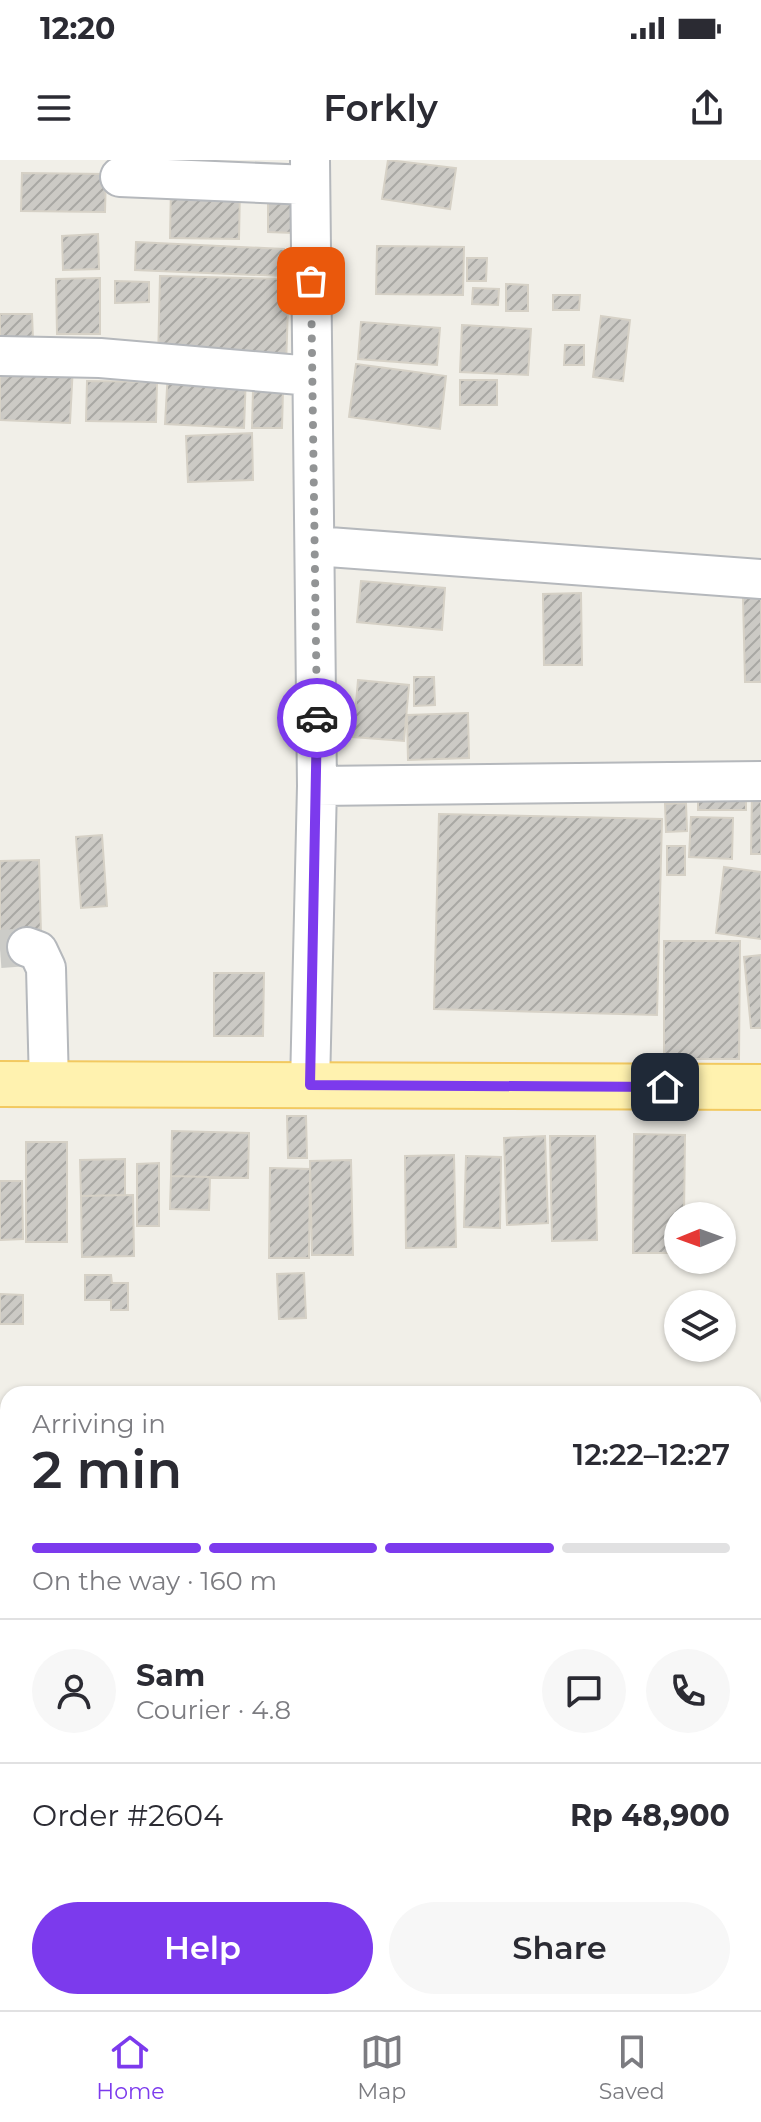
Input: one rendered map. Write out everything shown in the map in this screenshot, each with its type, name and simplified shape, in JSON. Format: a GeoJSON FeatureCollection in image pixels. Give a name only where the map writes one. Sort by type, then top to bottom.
{"type":"FeatureCollection","features":[{"type":"Feature","properties":{"kind":"main road"},"geometry":{"type":"LineString","coordinates":[[0,1084],[761,1087]]}},
{"type":"Feature","properties":{"kind":"street"},"geometry":{"type":"LineString","coordinates":[[120,177],[310,173],[317,786],[310,1085]]}},
{"type":"Feature","properties":{"kind":"street"},"geometry":{"type":"LineString","coordinates":[[0,356],[100,358],[312,376]]}},
{"type":"Feature","properties":{"kind":"street"},"geometry":{"type":"LineString","coordinates":[[315,546],[761,579]]}},
{"type":"Feature","properties":{"kind":"street"},"geometry":{"type":"LineString","coordinates":[[317,786],[761,781]]}},
{"type":"Feature","properties":{"kind":"street"},"geometry":{"type":"LineString","coordinates":[[27,947],[38,951],[46,968],[49,1084]]}},
{"type":"Feature","properties":{"kind":"building"},"geometry":{"type":"Polygon","coordinates":[[[388,160],[456,168],[450,209],[382,199],[388,160]]]}},
{"type":"Feature","properties":{"kind":"building"},"geometry":{"type":"Polygon","coordinates":[[[22,173],[106,174],[105,212],[21,211],[22,173]]]}},
{"type":"Feature","properties":{"kind":"building"},"geometry":{"type":"Polygon","coordinates":[[[171,186],[240,188],[239,239],[170,238],[171,186]]]}},
{"type":"Feature","properties":{"kind":"building"},"geometry":{"type":"Polygon","coordinates":[[[268,192],[294,192],[294,233],[268,232],[268,192]]]}},
{"type":"Feature","properties":{"kind":"building"},"geometry":{"type":"Polygon","coordinates":[[[98,234],[99,269],[63,270],[62,236],[98,234]]]}},
{"type":"Feature","properties":{"kind":"building"},"geometry":{"type":"Polygon","coordinates":[[[136,242],[284,249],[283,276],[135,270],[136,242]]]}},
{"type":"Feature","properties":{"kind":"building"},"geometry":{"type":"Polygon","coordinates":[[[377,246],[464,247],[463,295],[376,294],[377,246]]]}},
{"type":"Feature","properties":{"kind":"building"},"geometry":{"type":"Polygon","coordinates":[[[467,258],[487,258],[486,281],[467,281],[467,258]]]}},
{"type":"Feature","properties":{"kind":"building"},"geometry":{"type":"Polygon","coordinates":[[[160,276],[289,279],[286,365],[158,361],[160,276]]]}},
{"type":"Feature","properties":{"kind":"building"},"geometry":{"type":"Polygon","coordinates":[[[100,278],[100,334],[57,334],[56,279],[100,278]]]}},
{"type":"Feature","properties":{"kind":"building"},"geometry":{"type":"Polygon","coordinates":[[[115,281],[149,282],[149,302],[115,303],[115,281]]]}},
{"type":"Feature","properties":{"kind":"building"},"geometry":{"type":"Polygon","coordinates":[[[506,284],[528,285],[528,311],[506,311],[506,284]]]}},
{"type":"Feature","properties":{"kind":"building"},"geometry":{"type":"Polygon","coordinates":[[[473,288],[499,289],[498,305],[472,304],[473,288]]]}},
{"type":"Feature","properties":{"kind":"building"},"geometry":{"type":"Polygon","coordinates":[[[553,295],[580,295],[579,310],[553,310],[553,295]]]}},
{"type":"Feature","properties":{"kind":"building"},"geometry":{"type":"Polygon","coordinates":[[[0,314],[32,314],[33,340],[0,340],[0,314]]]}},
{"type":"Feature","properties":{"kind":"building"},"geometry":{"type":"Polygon","coordinates":[[[601,316],[630,320],[623,381],[593,377],[601,316]]]}},
{"type":"Feature","properties":{"kind":"building"},"geometry":{"type":"Polygon","coordinates":[[[361,322],[440,328],[437,365],[358,359],[361,322]]]}},
{"type":"Feature","properties":{"kind":"building"},"geometry":{"type":"Polygon","coordinates":[[[462,325],[531,329],[528,375],[460,372],[462,325]]]}},
{"type":"Feature","properties":{"kind":"building"},"geometry":{"type":"Polygon","coordinates":[[[565,345],[584,345],[584,365],[564,365],[565,345]]]}},
{"type":"Feature","properties":{"kind":"building"},"geometry":{"type":"Polygon","coordinates":[[[0,363],[73,365],[70,423],[0,420],[0,363]]]}},
{"type":"Feature","properties":{"kind":"building"},"geometry":{"type":"Polygon","coordinates":[[[356,364],[446,376],[440,429],[349,417],[356,364]]]}},
{"type":"Feature","properties":{"kind":"building"},"geometry":{"type":"Polygon","coordinates":[[[168,371],[246,375],[244,428],[165,424],[168,371]]]}},
{"type":"Feature","properties":{"kind":"building"},"geometry":{"type":"Polygon","coordinates":[[[460,380],[497,380],[497,405],[460,405],[460,380]]]}},
{"type":"Feature","properties":{"kind":"building"},"geometry":{"type":"Polygon","coordinates":[[[87,381],[157,382],[156,422],[86,421],[87,381]]]}},
{"type":"Feature","properties":{"kind":"building"},"geometry":{"type":"Polygon","coordinates":[[[253,390],[283,390],[282,428],[252,428],[253,390]]]}},
{"type":"Feature","properties":{"kind":"building"},"geometry":{"type":"Polygon","coordinates":[[[252,433],[253,480],[188,482],[186,436],[252,433]]]}},
{"type":"Feature","properties":{"kind":"building"},"geometry":{"type":"Polygon","coordinates":[[[361,581],[445,588],[442,630],[357,622],[361,581]]]}},
{"type":"Feature","properties":{"kind":"building"},"geometry":{"type":"Polygon","coordinates":[[[581,593],[582,665],[544,665],[543,594],[581,593]]]}},
{"type":"Feature","properties":{"kind":"building"},"geometry":{"type":"Polygon","coordinates":[[[743,597],[761,597],[761,682],[745,682],[743,597]]]}},
{"type":"Feature","properties":{"kind":"building"},"geometry":{"type":"Polygon","coordinates":[[[414,677],[434,677],[435,705],[414,706],[414,677]]]}},
{"type":"Feature","properties":{"kind":"building"},"geometry":{"type":"Polygon","coordinates":[[[358,680],[409,685],[404,741],[353,737],[358,680]]]}},
{"type":"Feature","properties":{"kind":"building"},"geometry":{"type":"Polygon","coordinates":[[[468,713],[469,758],[408,760],[407,715],[468,713]]]}},
{"type":"Feature","properties":{"kind":"building"},"geometry":{"type":"Polygon","coordinates":[[[698,786],[746,786],[746,810],[698,810],[698,786]]]}},
{"type":"Feature","properties":{"kind":"building"},"geometry":{"type":"Polygon","coordinates":[[[752,793],[761,793],[761,854],[751,854],[752,793]]]}},
{"type":"Feature","properties":{"kind":"building"},"geometry":{"type":"Polygon","coordinates":[[[686,803],[687,831],[666,832],[665,804],[686,803]]]}},
{"type":"Feature","properties":{"kind":"building"},"geometry":{"type":"Polygon","coordinates":[[[439,814],[662,819],[657,1015],[434,1009],[439,814]]]}},
{"type":"Feature","properties":{"kind":"building"},"geometry":{"type":"Polygon","coordinates":[[[691,817],[733,818],[732,859],[689,857],[691,817]]]}},
{"type":"Feature","properties":{"kind":"building"},"geometry":{"type":"Polygon","coordinates":[[[102,835],[107,906],[81,908],[76,837],[102,835]]]}},
{"type":"Feature","properties":{"kind":"building"},"geometry":{"type":"Polygon","coordinates":[[[667,846],[685,846],[685,875],[667,875],[667,846]]]}},
{"type":"Feature","properties":{"kind":"building"},"geometry":{"type":"Polygon","coordinates":[[[39,860],[41,934],[0,936],[0,861],[39,860]]]}},
{"type":"Feature","properties":{"kind":"building"},"geometry":{"type":"Polygon","coordinates":[[[724,867],[761,872],[761,939],[716,933],[724,867]]]}},
{"type":"Feature","properties":{"kind":"building"},"geometry":{"type":"Polygon","coordinates":[[[664,941],[740,941],[739,1059],[664,1059],[664,941]]]}},
{"type":"Feature","properties":{"kind":"building"},"geometry":{"type":"Polygon","coordinates":[[[761,955],[761,1028],[751,1028],[744,957],[761,955]]]}},
{"type":"Feature","properties":{"kind":"building"},"geometry":{"type":"Polygon","coordinates":[[[214,973],[264,973],[263,1036],[214,1036],[214,973]]]}},
{"type":"Feature","properties":{"kind":"building"},"geometry":{"type":"Polygon","coordinates":[[[287,1116],[306,1116],[307,1158],[288,1158],[287,1116]]]}},
{"type":"Feature","properties":{"kind":"building"},"geometry":{"type":"Polygon","coordinates":[[[172,1131],[249,1133],[248,1178],[171,1176],[172,1131]]]}},
{"type":"Feature","properties":{"kind":"building"},"geometry":{"type":"Polygon","coordinates":[[[634,1134],[685,1135],[684,1202],[664,1202],[664,1253],[633,1253],[634,1134]]]}},
{"type":"Feature","properties":{"kind":"building"},"geometry":{"type":"Polygon","coordinates":[[[545,1136],[548,1223],[507,1225],[504,1138],[545,1136]]]}},
{"type":"Feature","properties":{"kind":"building"},"geometry":{"type":"Polygon","coordinates":[[[550,1136],[595,1136],[597,1240],[552,1241],[550,1136]]]}},
{"type":"Feature","properties":{"kind":"building"},"geometry":{"type":"Polygon","coordinates":[[[26,1142],[67,1142],[67,1242],[26,1242],[26,1142]]]}},
{"type":"Feature","properties":{"kind":"building"},"geometry":{"type":"Polygon","coordinates":[[[454,1155],[456,1247],[406,1248],[405,1156],[454,1155]]]}},
{"type":"Feature","properties":{"kind":"building"},"geometry":{"type":"Polygon","coordinates":[[[466,1156],[501,1157],[500,1228],[464,1227],[466,1156]]]}},
{"type":"Feature","properties":{"kind":"building"},"geometry":{"type":"Polygon","coordinates":[[[125,1159],[125,1195],[81,1196],[80,1160],[125,1159]]]}},
{"type":"Feature","properties":{"kind":"building"},"geometry":{"type":"Polygon","coordinates":[[[351,1160],[353,1255],[312,1255],[310,1161],[351,1160]]]}},
{"type":"Feature","properties":{"kind":"building"},"geometry":{"type":"Polygon","coordinates":[[[159,1163],[159,1226],[137,1226],[137,1164],[159,1163]]]}},
{"type":"Feature","properties":{"kind":"building"},"geometry":{"type":"Polygon","coordinates":[[[270,1168],[310,1169],[309,1258],[269,1258],[270,1168]]]}},
{"type":"Feature","properties":{"kind":"building"},"geometry":{"type":"Polygon","coordinates":[[[171,1176],[210,1177],[209,1210],[170,1209],[171,1176]]]}},
{"type":"Feature","properties":{"kind":"building"},"geometry":{"type":"Polygon","coordinates":[[[0,1181],[22,1181],[23,1239],[0,1240],[0,1181]]]}},
{"type":"Feature","properties":{"kind":"building"},"geometry":{"type":"Polygon","coordinates":[[[133,1195],[134,1256],[82,1257],[81,1196],[133,1195]]]}},
{"type":"Feature","properties":{"kind":"building"},"geometry":{"type":"Polygon","coordinates":[[[304,1273],[306,1318],[279,1319],[277,1274],[304,1273]]]}},
{"type":"Feature","properties":{"kind":"building"},"geometry":{"type":"Polygon","coordinates":[[[85,1275],[111,1275],[112,1283],[128,1283],[128,1310],[111,1310],[111,1300],[85,1300],[85,1275]]]}},
{"type":"Feature","properties":{"kind":"building"},"geometry":{"type":"Polygon","coordinates":[[[0,1294],[23,1295],[23,1324],[0,1324],[0,1294]]]}},
{"type":"Feature","properties":{"kind":"tunnel"},"geometry":{"type":"LineString","coordinates":[[0,949],[27,947]]}},
{"type":"Feature","properties":{"kind":"way so far"},"geometry":{"type":"LineString","coordinates":[[311,281],[317,718]]}},
{"type":"Feature","properties":{"kind":"route"},"geometry":{"type":"LineString","coordinates":[[317,718],[310,1085],[665,1087]]}}]}
